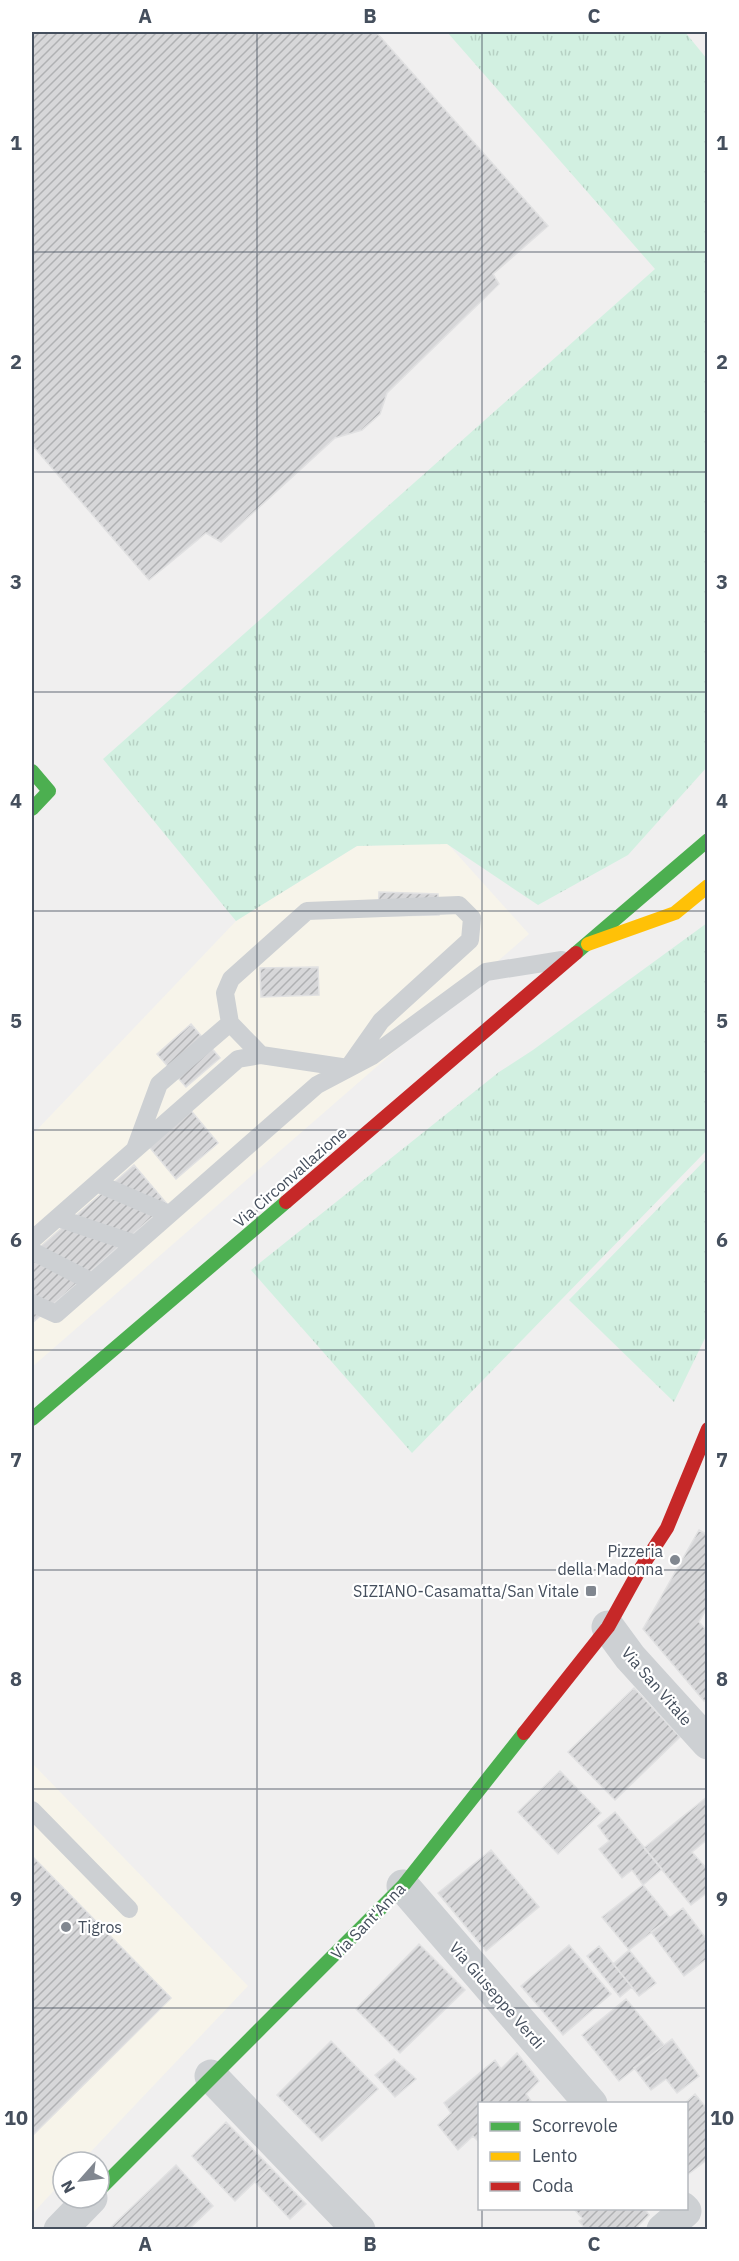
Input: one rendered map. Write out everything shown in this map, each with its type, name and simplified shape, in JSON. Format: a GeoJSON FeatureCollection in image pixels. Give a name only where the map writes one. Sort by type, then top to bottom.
{"type":"FeatureCollection","features":[{"type":"Feature","properties":{"kind":"street"},"geometry":{"type":"LineString","coordinates":[[32,771],[49,791],[32,808]]}},
{"type":"Feature","properties":{"kind":"street","name":"Via Circonvallazione"},"geometry":{"type":"LineString","coordinates":[[32,1419],[707,840]]}},
{"type":"Feature","properties":{"kind":"street"},"geometry":{"type":"LineString","coordinates":[[588,944],[675,913],[708,886]]}},
{"type":"Feature","properties":{"kind":"street","name":"Via Sant'Anna"},"geometry":{"type":"LineString","coordinates":[[111,2178],[403,1886],[608,1627],[639,1571],[667,1528],[708,1429]]}},
{"type":"Feature","properties":{"kind":"street","name":"Via San Vitale"},"geometry":{"type":"LineString","coordinates":[[608,1627],[630,1657],[708,1743]]}},
{"type":"Feature","properties":{"kind":"street","name":"Via Giuseppe Verdi"},"geometry":{"type":"LineString","coordinates":[[403,1886],[590,2102]]}},
{"type":"Feature","properties":{"kind":"street"},"geometry":{"type":"LineString","coordinates":[[211,2076],[359,2229]]}},
{"type":"Feature","properties":{"kind":"street"},"geometry":{"type":"LineString","coordinates":[[60,2229],[79,2210]]}},
{"type":"Feature","properties":{"kind":"street"},"geometry":{"type":"LineString","coordinates":[[663,2229],[684,2210]]}},
{"type":"Feature","properties":{"kind":"lane"},"geometry":{"type":"LineString","coordinates":[[261,1055],[230,1023],[225,1006],[225,993],[231,979],[307,911],[459,905],[472,918],[471,940],[381,1021],[348,1068]]}},
{"type":"Feature","properties":{"kind":"lane"},"geometry":{"type":"LineString","coordinates":[[32,1303],[56,1314],[317,1085],[372,1056],[486,972],[570,959]]}},
{"type":"Feature","properties":{"kind":"lane"},"geometry":{"type":"LineString","coordinates":[[134,1152],[159,1084],[230,1023]]}},
{"type":"Feature","properties":{"kind":"lane"},"geometry":{"type":"LineString","coordinates":[[32,1240],[99,1184],[238,1059],[261,1055],[348,1068]]}},
{"type":"Feature","properties":{"kind":"lane"},"geometry":{"type":"LineString","coordinates":[[99,1184],[170,1214]]}},
{"type":"Feature","properties":{"kind":"lane"},"geometry":{"type":"LineString","coordinates":[[58,1218],[136,1244]]}},
{"type":"Feature","properties":{"kind":"lane"},"geometry":{"type":"LineString","coordinates":[[32,1251],[92,1282]]}},
{"type":"Feature","properties":{"kind":"lane"},"geometry":{"type":"LineString","coordinates":[[32,1810],[129,1909]]}},
{"type":"Feature","properties":{"kind":"shaded area"},"geometry":{"type":"Polygon","coordinates":[[[447,843],[529,934],[32,1367],[32,1135],[236,921],[357,846],[447,843]]]}},
{"type":"Feature","properties":{"kind":"shaded area"},"geometry":{"type":"Polygon","coordinates":[[[32,1763],[248,1986],[92,2150],[51,2150],[51,2194],[32,2214],[32,1763]]]}},
{"type":"Feature","properties":{"kind":"green space"},"geometry":{"type":"Polygon","coordinates":[[[447,32],[685,32],[707,59],[707,767],[628,855],[538,905],[447,844],[357,846],[236,921],[103,759],[655,269],[447,32]]]}},
{"type":"Feature","properties":{"kind":"green space"},"geometry":{"type":"Polygon","coordinates":[[[707,923],[707,1150],[412,1453],[251,1270],[499,1072],[533,1050],[707,923]]]}},
{"type":"Feature","properties":{"kind":"green space"},"geometry":{"type":"Polygon","coordinates":[[[707,1158],[707,1334],[674,1402],[569,1300],[707,1158]]]}},
{"type":"Feature","properties":{"kind":"building"},"geometry":{"type":"Polygon","coordinates":[[[32,32],[376,32],[548,226],[493,274],[499,284],[387,393],[380,414],[362,430],[335,438],[221,542],[206,533],[149,580],[32,445],[32,32]]]}},
{"type":"Feature","properties":{"kind":"building"},"geometry":{"type":"Polygon","coordinates":[[[379,892],[438,894],[439,915],[378,916],[379,892]]]}},
{"type":"Feature","properties":{"kind":"building"},"geometry":{"type":"Polygon","coordinates":[[[318,967],[319,995],[261,997],[260,968],[318,967]]]}},
{"type":"Feature","properties":{"kind":"building"},"geometry":{"type":"Polygon","coordinates":[[[191,1024],[220,1058],[186,1087],[157,1054],[191,1024]]]}},
{"type":"Feature","properties":{"kind":"building"},"geometry":{"type":"Polygon","coordinates":[[[183,1101],[218,1143],[176,1179],[141,1137],[183,1101]]]}},
{"type":"Feature","properties":{"kind":"building"},"geometry":{"type":"Polygon","coordinates":[[[134,1165],[167,1204],[32,1323],[32,1254],[134,1165]]]}},
{"type":"Feature","properties":{"kind":"building"},"geometry":{"type":"Polygon","coordinates":[[[699,1530],[708,1535],[708,1606],[699,1622],[708,1632],[708,1698],[704,1701],[643,1629],[699,1530]]]}},
{"type":"Feature","properties":{"kind":"building"},"geometry":{"type":"Polygon","coordinates":[[[634,1688],[680,1737],[615,1800],[568,1752],[634,1688]]]}},
{"type":"Feature","properties":{"kind":"building"},"geometry":{"type":"Polygon","coordinates":[[[560,1771],[601,1813],[558,1854],[518,1812],[560,1771]]]}},
{"type":"Feature","properties":{"kind":"building"},"geometry":{"type":"Polygon","coordinates":[[[708,1796],[708,1839],[692,1852],[708,1870],[708,1892],[691,1905],[644,1848],[708,1796]]]}},
{"type":"Feature","properties":{"kind":"building"},"geometry":{"type":"Polygon","coordinates":[[[615,1812],[662,1869],[643,1885],[632,1870],[622,1878],[599,1849],[609,1841],[598,1826],[615,1812]]]}},
{"type":"Feature","properties":{"kind":"building"},"geometry":{"type":"Polygon","coordinates":[[[491,1850],[539,1907],[486,1951],[438,1893],[491,1850]]]}},
{"type":"Feature","properties":{"kind":"building","name":"Tigros"},"geometry":{"type":"Polygon","coordinates":[[[32,1856],[171,1998],[32,2136],[32,1856]]]}},
{"type":"Feature","properties":{"kind":"building"},"geometry":{"type":"Polygon","coordinates":[[[643,1885],[670,1918],[629,1950],[602,1917],[643,1885]]]}},
{"type":"Feature","properties":{"kind":"building"},"geometry":{"type":"Polygon","coordinates":[[[683,1908],[708,1941],[708,1958],[684,1976],[651,1932],[683,1908]]]}},
{"type":"Feature","properties":{"kind":"building"},"geometry":{"type":"Polygon","coordinates":[[[419,1944],[465,1990],[400,2053],[356,2009],[419,1944]]]}},
{"type":"Feature","properties":{"kind":"building"},"geometry":{"type":"Polygon","coordinates":[[[569,1945],[611,1994],[563,2035],[521,1986],[569,1945]]]}},
{"type":"Feature","properties":{"kind":"building"},"geometry":{"type":"Polygon","coordinates":[[[599,1946],[632,1987],[620,1997],[587,1956],[599,1946]]]}},
{"type":"Feature","properties":{"kind":"building"},"geometry":{"type":"Polygon","coordinates":[[[629,1950],[656,1983],[639,1996],[613,1964],[629,1950]]]}},
{"type":"Feature","properties":{"kind":"building"},"geometry":{"type":"Polygon","coordinates":[[[626,1999],[664,2045],[619,2081],[582,2035],[626,1999]]]}},
{"type":"Feature","properties":{"kind":"building"},"geometry":{"type":"Polygon","coordinates":[[[672,2039],[699,2076],[677,2093],[666,2079],[651,2090],[634,2068],[672,2039]]]}},
{"type":"Feature","properties":{"kind":"building"},"geometry":{"type":"Polygon","coordinates":[[[331,2041],[378,2089],[322,2141],[277,2095],[331,2041]]]}},
{"type":"Feature","properties":{"kind":"building"},"geometry":{"type":"Polygon","coordinates":[[[517,2053],[539,2081],[526,2094],[531,2101],[478,2102],[478,2141],[473,2136],[458,2150],[438,2125],[451,2113],[444,2103],[495,2060],[501,2069],[517,2053]]]}},
{"type":"Feature","properties":{"kind":"building"},"geometry":{"type":"Polygon","coordinates":[[[394,2059],[416,2079],[395,2097],[375,2075],[394,2059]]]}},
{"type":"Feature","properties":{"kind":"building"},"geometry":{"type":"Polygon","coordinates":[[[695,2094],[708,2110],[708,2159],[688,2174],[688,2102],[695,2094]]]}},
{"type":"Feature","properties":{"kind":"building"},"geometry":{"type":"Polygon","coordinates":[[[226,2122],[270,2167],[235,2201],[192,2156],[226,2122]]]}},
{"type":"Feature","properties":{"kind":"building"},"geometry":{"type":"Polygon","coordinates":[[[176,2165],[213,2206],[188,2230],[108,2230],[176,2165]]]}},
{"type":"Feature","properties":{"kind":"building"},"geometry":{"type":"Polygon","coordinates":[[[270,2167],[306,2204],[290,2219],[255,2182],[270,2167]]]}},
{"type":"Feature","properties":{"kind":"building"},"geometry":{"type":"Polygon","coordinates":[[[575,2210],[645,2210],[649,2215],[634,2230],[586,2230],[579,2221],[583,2219],[575,2210]]]}},
{"type":"Feature","properties":{"kind":"traffic: fast"},"geometry":{"type":"LineString","coordinates":[[32,771],[49,791],[32,809]]}},
{"type":"Feature","properties":{"kind":"traffic: fast"},"geometry":{"type":"LineString","coordinates":[[576,953],[708,840]]}},
{"type":"Feature","properties":{"kind":"traffic: fast"},"geometry":{"type":"LineString","coordinates":[[32,1419],[286,1202]]}},
{"type":"Feature","properties":{"kind":"traffic: fast"},"geometry":{"type":"LineString","coordinates":[[111,2178],[403,1886],[524,1733]]}},
{"type":"Feature","properties":{"kind":"traffic: slow"},"geometry":{"type":"LineString","coordinates":[[588,944],[675,913],[708,886]]}},
{"type":"Feature","properties":{"kind":"traffic: jam"},"geometry":{"type":"LineString","coordinates":[[286,1202],[576,953]]}},
{"type":"Feature","properties":{"kind":"traffic: jam"},"geometry":{"type":"LineString","coordinates":[[524,1733],[608,1627],[639,1571],[667,1528],[708,1429]]}},
{"type":"Feature","properties":{"kind":"place","name":"Pizzeria della Madonna"},"geometry":{"type":"Point","coordinates":[675,1560]}},
{"type":"Feature","properties":{"kind":"place","name":"SIZIANO-Casamatta/San Vitale"},"geometry":{"type":"Point","coordinates":[591,1591]}},
{"type":"Feature","properties":{"kind":"place","name":"Tigros"},"geometry":{"type":"Point","coordinates":[66,1927]}}]}
